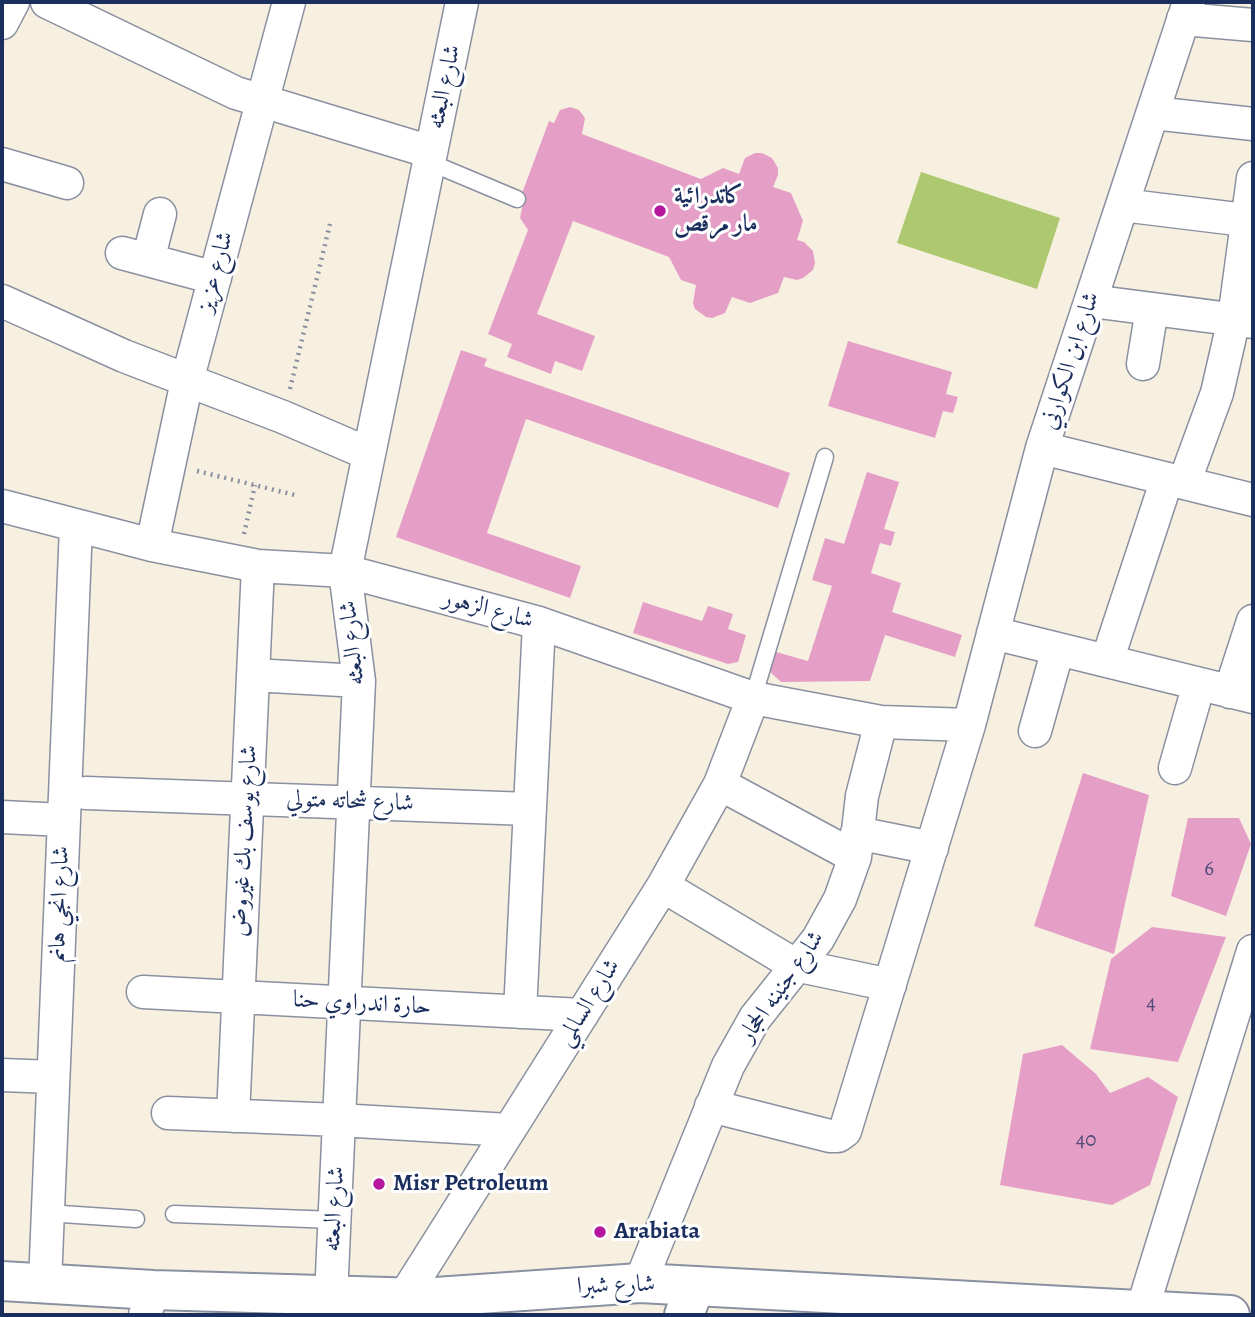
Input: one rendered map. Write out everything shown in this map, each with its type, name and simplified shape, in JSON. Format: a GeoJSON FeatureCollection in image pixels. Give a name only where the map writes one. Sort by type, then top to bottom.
{"type":"FeatureCollection","features":[{"type":"Feature","properties":{"kind":"main road","name":"شارع شبرا"},"geometry":{"type":"LineString","coordinates":[[2,1281],[45,1283],[149,1302],[331,1296],[414,1304],[640,1283],[689,1300],[1142,1310],[1230,1315]]}},
{"type":"Feature","properties":{"kind":"street"},"geometry":{"type":"LineString","coordinates":[[2,23],[13,2]]}},
{"type":"Feature","properties":{"kind":"street"},"geometry":{"type":"LineString","coordinates":[[47,2],[215,83],[430,157]]}},
{"type":"Feature","properties":{"kind":"street","name":"شارع عزيز"},"geometry":{"type":"LineString","coordinates":[[152,545],[187,381],[289,2]]}},
{"type":"Feature","properties":{"kind":"street","name":"شارع البعثه"},"geometry":{"type":"LineString","coordinates":[[331,1296],[359,681],[345,571],[462,2]]}},
{"type":"Feature","properties":{"kind":"street"},"geometry":{"type":"LineString","coordinates":[[1186,10],[1253,25]]}},
{"type":"Feature","properties":{"kind":"street","name":"شارع ابن الكوارني"},"geometry":{"type":"LineString","coordinates":[[711,1106],[830,1136],[842,1134],[846,1126],[969,725],[1042,448],[1186,10]]}},
{"type":"Feature","properties":{"kind":"street"},"geometry":{"type":"LineString","coordinates":[[1153,113],[1253,124]]}},
{"type":"Feature","properties":{"kind":"street"},"geometry":{"type":"LineString","coordinates":[[2,164],[67,183]]}},
{"type":"Feature","properties":{"kind":"street"},"geometry":{"type":"LineString","coordinates":[[1107,661],[1176,481],[1217,393],[1244,321],[1253,178]]}},
{"type":"Feature","properties":{"kind":"street"},"geometry":{"type":"LineString","coordinates":[[1122,205],[1250,220]]}},
{"type":"Feature","properties":{"kind":"street"},"geometry":{"type":"LineString","coordinates":[[160,214],[135,256],[215,278]]}},
{"type":"Feature","properties":{"kind":"street"},"geometry":{"type":"LineString","coordinates":[[2,301],[124,356],[283,417],[369,454]]}},
{"type":"Feature","properties":{"kind":"street"},"geometry":{"type":"LineString","coordinates":[[1091,301],[1244,321]]}},
{"type":"Feature","properties":{"kind":"street"},"geometry":{"type":"LineString","coordinates":[[1143,364],[1152,309]]}},
{"type":"Feature","properties":{"kind":"street"},"geometry":{"type":"LineString","coordinates":[[1042,448],[1253,500]]}},
{"type":"Feature","properties":{"kind":"street","name":"شارع الزهور"},"geometry":{"type":"LineString","coordinates":[[2,506],[152,545],[248,564],[345,571],[539,623],[753,698],[881,722],[969,725]]}},
{"type":"Feature","properties":{"kind":"street","name":"شارع انجي هانم"},"geometry":{"type":"LineString","coordinates":[[45,1283],[76,526]]}},
{"type":"Feature","properties":{"kind":"street","name":"شارع يوسف بك غيروض"},"geometry":{"type":"LineString","coordinates":[[233,1116],[253,675],[248,564]]}},
{"type":"Feature","properties":{"kind":"street"},"geometry":{"type":"LineString","coordinates":[[993,633],[1241,694],[1253,621]]}},
{"type":"Feature","properties":{"kind":"street"},"geometry":{"type":"LineString","coordinates":[[520,1012],[539,623]]}},
{"type":"Feature","properties":{"kind":"street"},"geometry":{"type":"LineString","coordinates":[[1035,731],[1058,649]]}},
{"type":"Feature","properties":{"kind":"street"},"geometry":{"type":"LineString","coordinates":[[253,675],[359,681]]}},
{"type":"Feature","properties":{"kind":"street"},"geometry":{"type":"LineString","coordinates":[[1175,768],[1199,684]]}},
{"type":"Feature","properties":{"kind":"street","name":"شارع السالمي"},"geometry":{"type":"LineString","coordinates":[[414,1304],[509,1130],[663,886],[720,784],[753,698]]}},
{"type":"Feature","properties":{"kind":"street","name":"شارع جنينه الحجار"},"geometry":{"type":"LineString","coordinates":[[640,1283],[728,1066],[755,1018],[818,939],[840,900],[856,845],[864,783],[881,722]]}},
{"type":"Feature","properties":{"kind":"street"},"geometry":{"type":"LineString","coordinates":[[720,784],[856,845],[932,848]]}},
{"type":"Feature","properties":{"kind":"street","name":"شارع شحاته متولي"},"geometry":{"type":"LineString","coordinates":[[86,793],[529,808]]}},
{"type":"Feature","properties":{"kind":"street"},"geometry":{"type":"LineString","coordinates":[[2,817],[64,820]]}},
{"type":"Feature","properties":{"kind":"street"},"geometry":{"type":"LineString","coordinates":[[663,886],[795,965],[890,985]]}},
{"type":"Feature","properties":{"kind":"street"},"geometry":{"type":"LineString","coordinates":[[1142,1310],[1253,951]]}},
{"type":"Feature","properties":{"kind":"street","name":"حارة اندراوي حنا"},"geometry":{"type":"LineString","coordinates":[[143,992],[582,1015]]}},
{"type":"Feature","properties":{"kind":"street"},"geometry":{"type":"LineString","coordinates":[[2,1075],[53,1077]]}},
{"type":"Feature","properties":{"kind":"street"},"geometry":{"type":"LineString","coordinates":[[168,1113],[509,1130]]}},
{"type":"Feature","properties":{"kind":"lane"},"geometry":{"type":"LineString","coordinates":[[430,157],[517,199]]}},
{"type":"Feature","properties":{"kind":"lane"},"geometry":{"type":"LineString","coordinates":[[753,698],[825,457]]}},
{"type":"Feature","properties":{"kind":"lane"},"geometry":{"type":"LineString","coordinates":[[47,1213],[136,1219]]}},
{"type":"Feature","properties":{"kind":"lane"},"geometry":{"type":"LineString","coordinates":[[174,1214],[335,1220]]}},
{"type":"Feature","properties":{"kind":"path"},"geometry":{"type":"LineString","coordinates":[[283,417],[330,224]]}},
{"type":"Feature","properties":{"kind":"path"},"geometry":{"type":"LineString","coordinates":[[169,465],[295,495]]}},
{"type":"Feature","properties":{"kind":"path"},"geometry":{"type":"LineString","coordinates":[[248,564],[254,485]]}},
{"type":"Feature","properties":{"kind":"green space"},"geometry":{"type":"Polygon","coordinates":[[[921,172],[1060,218],[1037,289],[897,243],[921,172]]]}},
{"type":"Feature","properties":{"kind":"building","name":"كاتدرائية مار مرقص"},"geometry":{"type":"Polygon","coordinates":[[[570,107],[579,110],[585,118],[582,134],[701,179],[723,168],[739,174],[745,158],[755,153],[772,158],[778,168],[773,187],[791,193],[803,221],[797,240],[804,242],[813,251],[813,270],[797,280],[784,277],[778,293],[750,303],[732,297],[725,313],[712,318],[706,317],[695,309],[693,303],[696,285],[681,280],[669,257],[573,221],[537,314],[595,336],[582,371],[555,361],[551,374],[507,357],[512,344],[488,334],[528,230],[520,218],[525,203],[519,201],[549,121],[554,123],[560,110],[570,107]]]}},
{"type":"Feature","properties":{"kind":"building"},"geometry":{"type":"Polygon","coordinates":[[[848,341],[952,372],[946,394],[958,397],[953,413],[943,411],[935,438],[828,406],[848,341]]]}},
{"type":"Feature","properties":{"kind":"building"},"geometry":{"type":"Polygon","coordinates":[[[461,350],[487,359],[484,366],[790,473],[778,508],[526,419],[487,533],[581,566],[570,598],[396,537],[461,350]]]}},
{"type":"Feature","properties":{"kind":"building"},"geometry":{"type":"Polygon","coordinates":[[[867,472],[899,482],[884,529],[895,532],[891,546],[880,543],[871,573],[901,583],[892,612],[962,635],[955,657],[885,635],[870,681],[781,682],[769,671],[776,652],[808,661],[832,586],[812,580],[825,538],[844,544],[867,472]]]}},
{"type":"Feature","properties":{"kind":"building"},"geometry":{"type":"Polygon","coordinates":[[[643,602],[702,621],[708,606],[733,614],[728,629],[746,635],[738,662],[728,664],[633,633],[643,602]]]}},
{"type":"Feature","properties":{"kind":"building"},"geometry":{"type":"Polygon","coordinates":[[[1083,773],[1149,795],[1114,954],[1034,926],[1083,773]]]}},
{"type":"Feature","properties":{"kind":"building"},"geometry":{"type":"Polygon","coordinates":[[[1188,818],[1239,818],[1251,844],[1226,916],[1171,896],[1188,818]]]}},
{"type":"Feature","properties":{"kind":"building"},"geometry":{"type":"Polygon","coordinates":[[[1152,927],[1226,937],[1178,1062],[1090,1049],[1111,959],[1152,927]]]}},
{"type":"Feature","properties":{"kind":"building"},"geometry":{"type":"Polygon","coordinates":[[[1062,1045],[1096,1074],[1110,1093],[1148,1077],[1178,1097],[1150,1185],[1112,1205],[1000,1185],[1023,1054],[1062,1045]]]}},
{"type":"Feature","properties":{"kind":"place","name":"كاتدرائية مار مرقص"},"geometry":{"type":"Point","coordinates":[660,211]}},
{"type":"Feature","properties":{"kind":"place","name":"Misr Petroleum"},"geometry":{"type":"Point","coordinates":[379,1184]}},
{"type":"Feature","properties":{"kind":"place","name":"Arabiata"},"geometry":{"type":"Point","coordinates":[600,1232]}}]}
